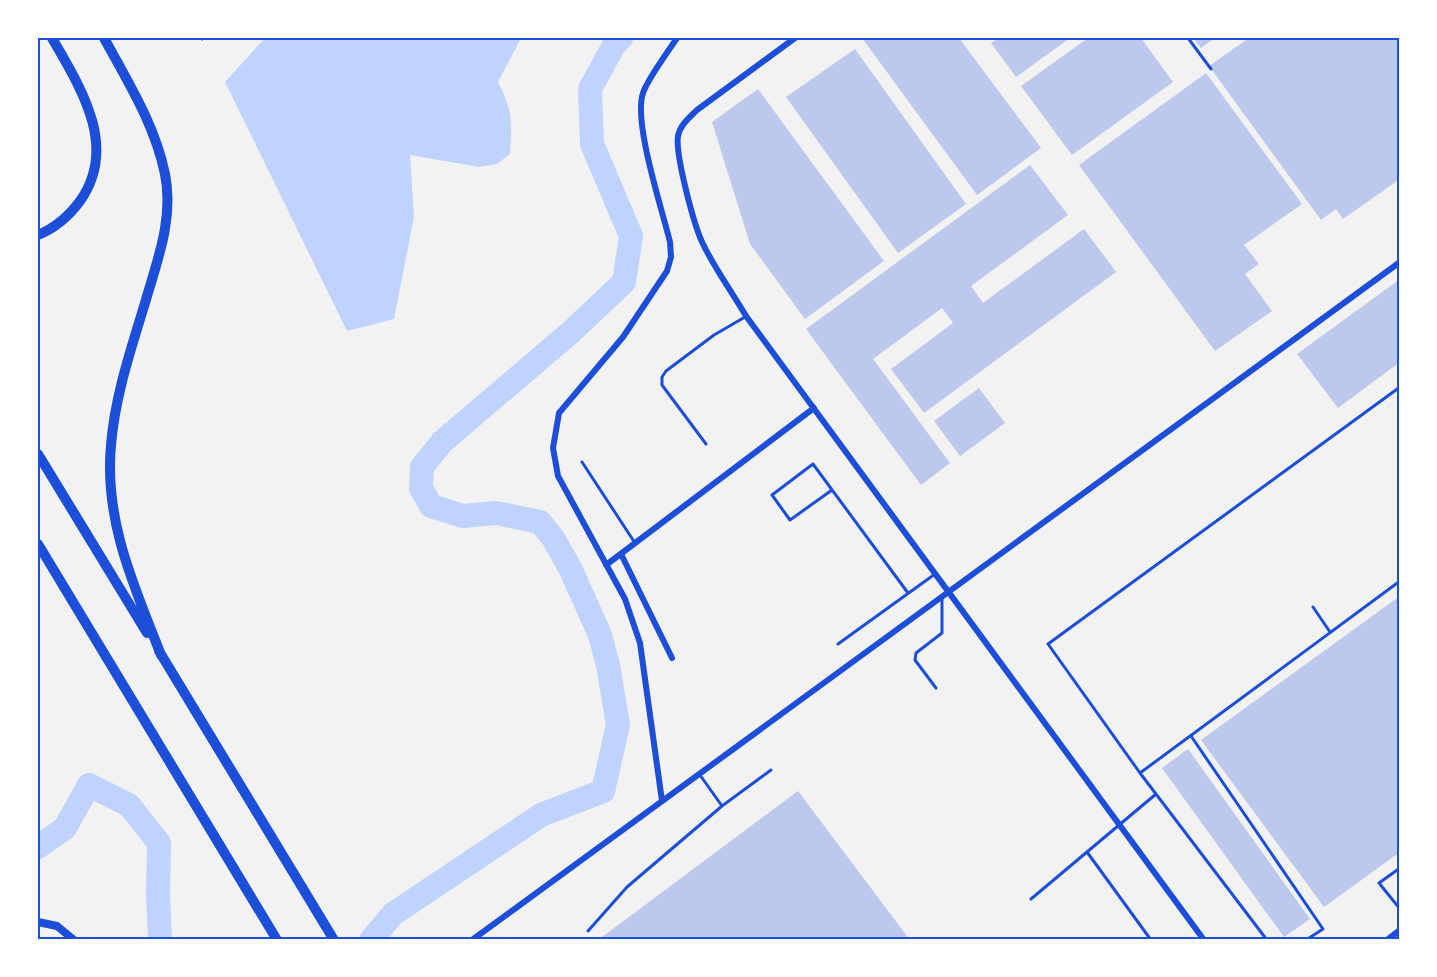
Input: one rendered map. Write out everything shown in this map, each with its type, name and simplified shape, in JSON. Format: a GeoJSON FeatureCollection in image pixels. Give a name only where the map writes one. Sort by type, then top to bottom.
{"type":"FeatureCollection","features":[{"type":"Feature","properties":{"kind":"highway"},"geometry":{"type":"LineString","coordinates":[[38,235],[60,223],[73,211],[89,187],[97,160],[97,138],[87,105],[52,38]]}},
{"type":"Feature","properties":{"kind":"highway"},"geometry":{"type":"LineString","coordinates":[[104,38],[148,121],[165,175],[168,201],[164,239],[130,352],[117,405],[111,446],[111,492],[123,556],[161,655]]}},
{"type":"Feature","properties":{"kind":"highway"},"geometry":{"type":"LineString","coordinates":[[38,454],[332,936]]}},
{"type":"Feature","properties":{"kind":"highway"},"geometry":{"type":"LineString","coordinates":[[38,544],[277,939]]}},
{"type":"Feature","properties":{"kind":"street"},"geometry":{"type":"LineString","coordinates":[[662,801],[639,643],[624,599],[558,476],[553,448],[559,413],[623,338],[668,271],[671,257],[670,242],[643,133],[641,112],[643,92],[677,38]]}},
{"type":"Feature","properties":{"kind":"street"},"geometry":{"type":"LineString","coordinates":[[795,38],[697,110],[685,122],[678,134],[682,173],[702,243],[746,316],[1204,939]]}},
{"type":"Feature","properties":{"kind":"street"},"geometry":{"type":"LineString","coordinates":[[472,939],[1400,262]]}},
{"type":"Feature","properties":{"kind":"street"},"geometry":{"type":"LineString","coordinates":[[606,565],[814,408]]}},
{"type":"Feature","properties":{"kind":"street"},"geometry":{"type":"LineString","coordinates":[[621,554],[672,658]]}},
{"type":"Feature","properties":{"kind":"street"},"geometry":{"type":"LineString","coordinates":[[38,922],[57,926],[74,939]]}},
{"type":"Feature","properties":{"kind":"street"},"geometry":{"type":"LineString","coordinates":[[1387,939],[1399,932]]}},
{"type":"Feature","properties":{"kind":"lane"},"geometry":{"type":"LineString","coordinates":[[1188,38],[1211,69]]}},
{"type":"Feature","properties":{"kind":"lane"},"geometry":{"type":"LineString","coordinates":[[706,444],[662,385],[662,377],[666,371],[714,335],[746,316]]}},
{"type":"Feature","properties":{"kind":"lane"},"geometry":{"type":"LineString","coordinates":[[1267,939],[1156,794],[1048,644],[1399,388]]}},
{"type":"Feature","properties":{"kind":"lane"},"geometry":{"type":"LineString","coordinates":[[582,462],[635,543]]}},
{"type":"Feature","properties":{"kind":"lane"},"geometry":{"type":"LineString","coordinates":[[832,490],[790,520],[772,495],[813,464],[908,593]]}},
{"type":"Feature","properties":{"kind":"lane"},"geometry":{"type":"LineString","coordinates":[[838,644],[936,573]]}},
{"type":"Feature","properties":{"kind":"lane"},"geometry":{"type":"LineString","coordinates":[[1140,772],[1400,581]]}},
{"type":"Feature","properties":{"kind":"lane"},"geometry":{"type":"LineString","coordinates":[[936,688],[915,660],[916,653],[942,633],[941,596]]}},
{"type":"Feature","properties":{"kind":"lane"},"geometry":{"type":"LineString","coordinates":[[1313,607],[1330,632]]}},
{"type":"Feature","properties":{"kind":"lane"},"geometry":{"type":"LineString","coordinates":[[1191,736],[1323,929],[1306,939]]}},
{"type":"Feature","properties":{"kind":"lane"},"geometry":{"type":"LineString","coordinates":[[588,931],[627,887],[722,806],[771,770]]}},
{"type":"Feature","properties":{"kind":"lane"},"geometry":{"type":"LineString","coordinates":[[699,773],[722,806]]}},
{"type":"Feature","properties":{"kind":"lane"},"geometry":{"type":"LineString","coordinates":[[1031,899],[1156,794]]}},
{"type":"Feature","properties":{"kind":"lane"},"geometry":{"type":"LineString","coordinates":[[1087,852],[1151,939]]}},
{"type":"Feature","properties":{"kind":"lane"},"geometry":{"type":"LineString","coordinates":[[1400,868],[1379,883],[1400,909]]}},
{"type":"Feature","properties":{"kind":"water"},"geometry":{"type":"Polygon","coordinates":[[[265,38],[521,38],[498,82],[510,117],[510,154],[497,164],[479,167],[410,155],[414,217],[394,319],[347,331],[225,82],[265,38]]]}},
{"type":"Feature","properties":{"kind":"building"},"geometry":{"type":"Polygon","coordinates":[[[862,38],[959,38],[1041,148],[977,195],[862,38]]]}},
{"type":"Feature","properties":{"kind":"building"},"geometry":{"type":"Polygon","coordinates":[[[999,38],[1070,38],[1016,77],[991,43],[999,38]]]}},
{"type":"Feature","properties":{"kind":"building"},"geometry":{"type":"Polygon","coordinates":[[[1088,38],[1141,38],[1173,82],[1072,155],[1021,86],[1088,38]]]}},
{"type":"Feature","properties":{"kind":"building"},"geometry":{"type":"Polygon","coordinates":[[[1193,38],[1215,38],[1201,48],[1193,38]]]}},
{"type":"Feature","properties":{"kind":"building"},"geometry":{"type":"Polygon","coordinates":[[[1249,38],[1400,38],[1400,179],[1343,219],[1336,209],[1321,220],[1209,66],[1249,38]]]}},
{"type":"Feature","properties":{"kind":"building"},"geometry":{"type":"Polygon","coordinates":[[[855,49],[966,204],[898,253],[786,97],[855,49]]]}},
{"type":"Feature","properties":{"kind":"building"},"geometry":{"type":"Polygon","coordinates":[[[1206,73],[1302,204],[1244,245],[1259,264],[1245,274],[1272,311],[1215,351],[1079,165],[1206,73]]]}},
{"type":"Feature","properties":{"kind":"building"},"geometry":{"type":"Polygon","coordinates":[[[758,89],[884,261],[805,319],[750,244],[712,122],[758,89]]]}},
{"type":"Feature","properties":{"kind":"building"},"geometry":{"type":"Polygon","coordinates":[[[1030,165],[1068,215],[971,286],[983,303],[1084,229],[1116,272],[924,413],[891,369],[953,323],[942,308],[873,359],[950,463],[921,485],[806,329],[1030,165]]]}},
{"type":"Feature","properties":{"kind":"building"},"geometry":{"type":"Polygon","coordinates":[[[1400,279],[1400,362],[1338,408],[1297,354],[1400,279]]]}},
{"type":"Feature","properties":{"kind":"building"},"geometry":{"type":"Polygon","coordinates":[[[979,388],[1005,423],[960,456],[934,421],[979,388]]]}},
{"type":"Feature","properties":{"kind":"building"},"geometry":{"type":"Polygon","coordinates":[[[1400,596],[1400,852],[1324,907],[1201,740],[1400,596]]]}},
{"type":"Feature","properties":{"kind":"building"},"geometry":{"type":"Polygon","coordinates":[[[1188,749],[1310,919],[1284,937],[1162,768],[1188,749]]]}},
{"type":"Feature","properties":{"kind":"building"},"geometry":{"type":"Polygon","coordinates":[[[798,791],[910,940],[598,940],[798,791]]]}},
{"type":"Feature","properties":{"kind":"waterway"},"geometry":{"type":"LineString","coordinates":[[371,940],[393,914],[541,815],[603,791],[618,725],[608,665],[600,635],[570,568],[553,538],[540,522],[496,513],[463,516],[431,506],[421,488],[422,467],[442,442],[571,332],[624,282],[631,236],[592,144],[590,89],[614,45],[621,38]]}},
{"type":"Feature","properties":{"kind":"waterway"},"geometry":{"type":"LineString","coordinates":[[38,847],[65,828],[89,785],[129,805],[159,843],[160,940]]}}]}
